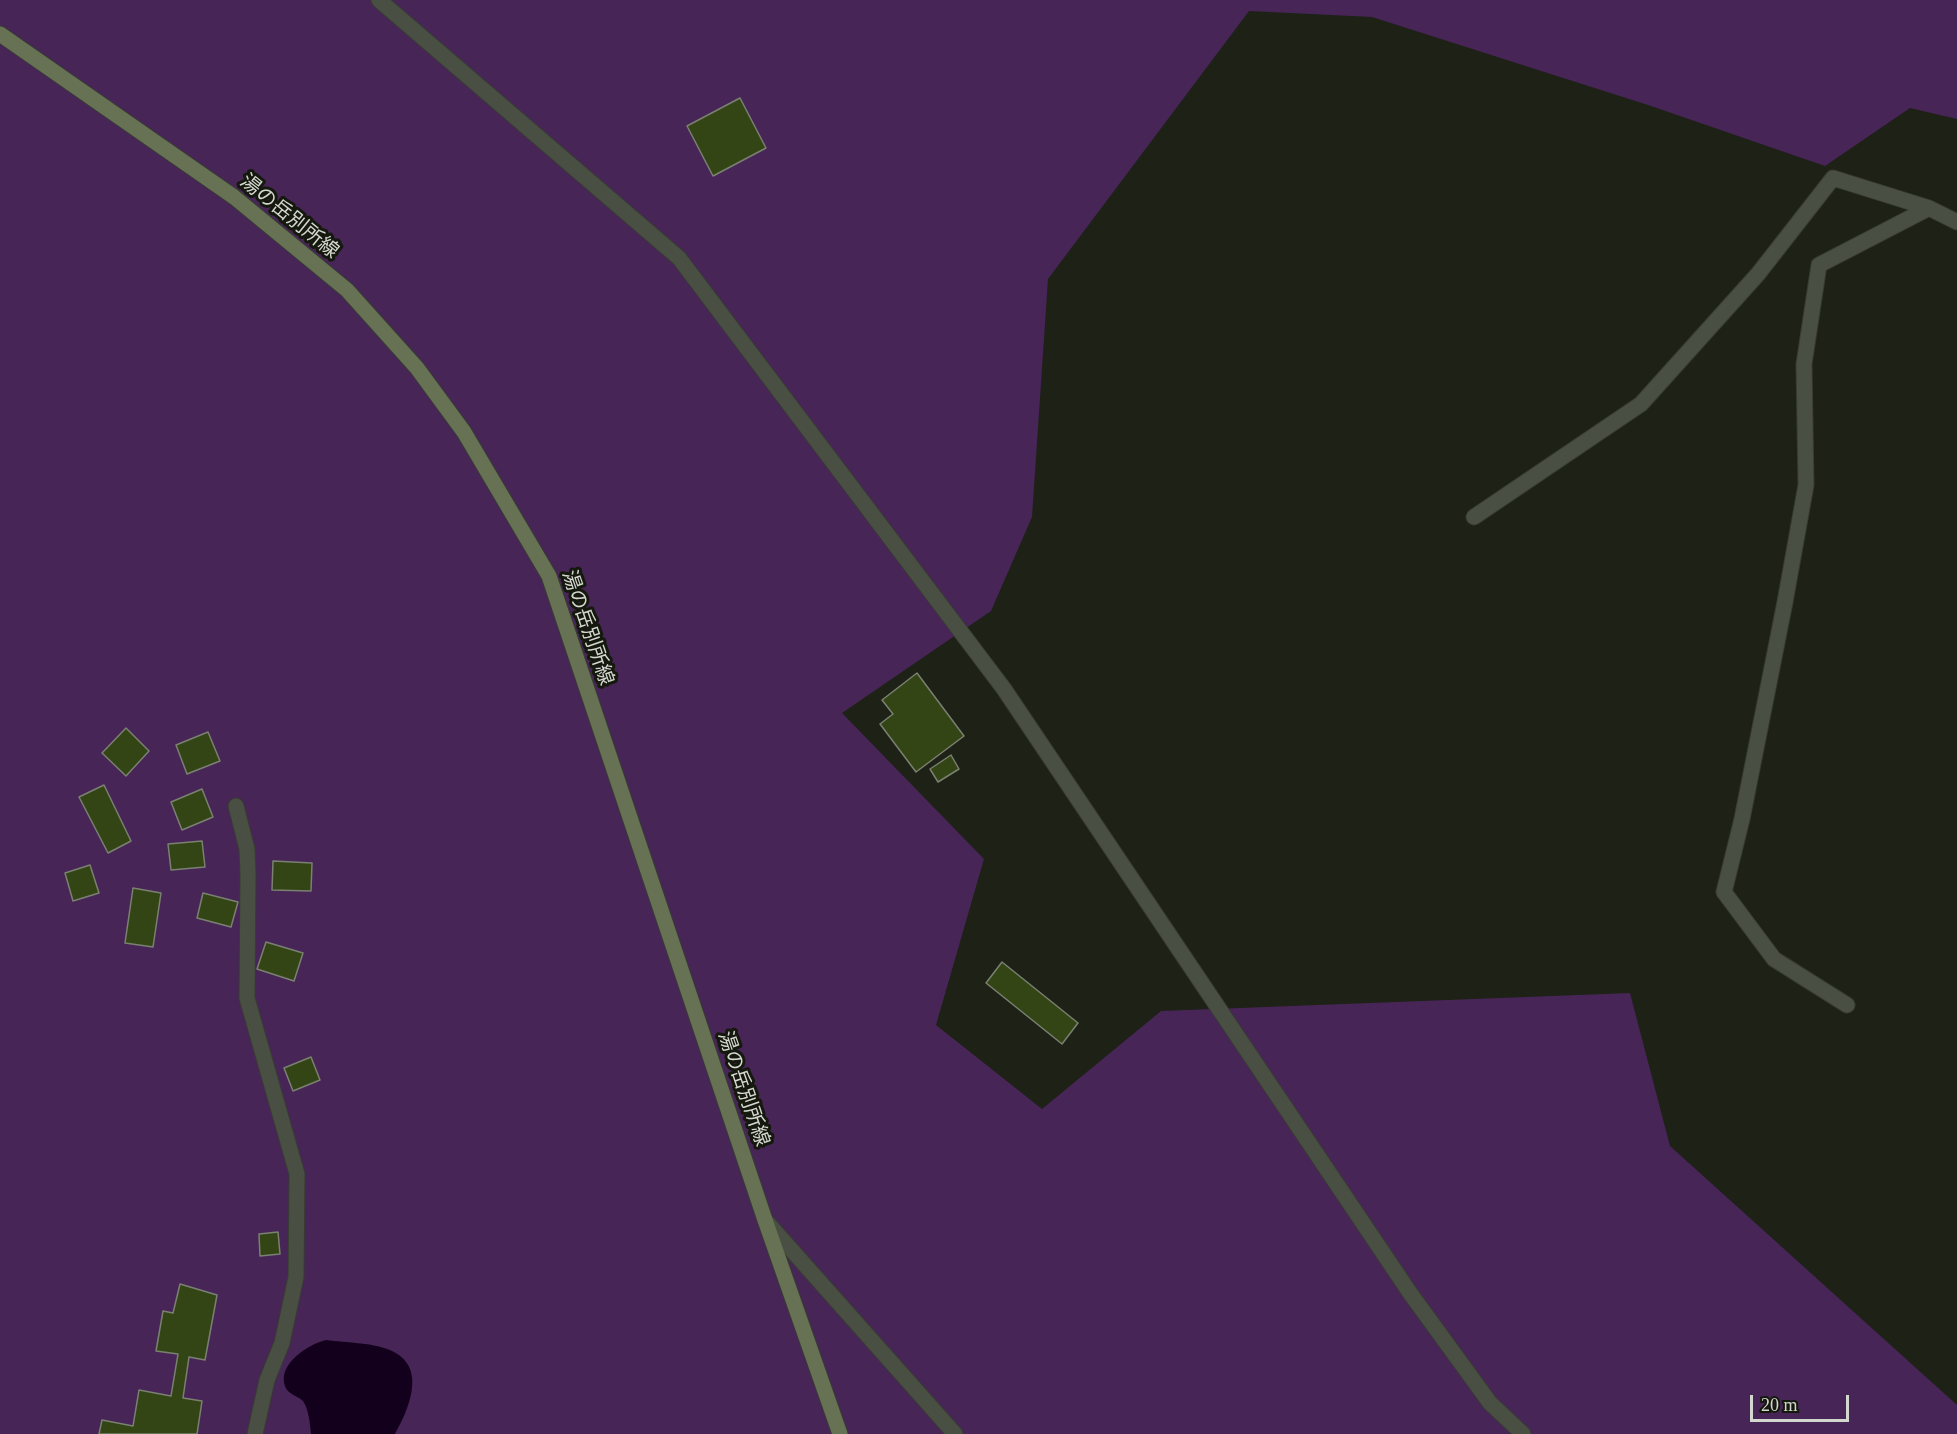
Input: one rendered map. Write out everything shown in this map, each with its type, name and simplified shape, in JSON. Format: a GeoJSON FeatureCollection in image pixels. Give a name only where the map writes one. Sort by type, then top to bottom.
{"type":"FeatureCollection","features":[{"type":"Feature","properties":{"kind":"main road","name":"湯の岳別所線"},"geometry":{"type":"LineString","coordinates":[[0,34],[234,197],[347,290],[417,368],[464,432],[549,576],[765,1220],[840,1434]]}},
{"type":"Feature","properties":{"kind":"street"},"geometry":{"type":"LineString","coordinates":[[379,0],[679,258],[1004,689],[1410,1293],[1490,1403],[1523,1434]]}},
{"type":"Feature","properties":{"kind":"street"},"geometry":{"type":"LineString","coordinates":[[1474,517],[1641,404],[1758,274],[1833,178],[1929,208],[1957,222]]}},
{"type":"Feature","properties":{"kind":"street"},"geometry":{"type":"LineString","coordinates":[[1846,1005],[1774,959],[1724,892],[1742,819],[1806,485],[1804,364],[1819,265],[1929,208]]}},
{"type":"Feature","properties":{"kind":"street"},"geometry":{"type":"LineString","coordinates":[[236,806],[247,849],[247,998],[297,1174],[296,1277],[282,1343],[267,1380],[255,1434]]}},
{"type":"Feature","properties":{"kind":"street"},"geometry":{"type":"LineString","coordinates":[[765,1220],[955,1434]]}},
{"type":"Feature","properties":{"kind":"shaded area"},"geometry":{"type":"Polygon","coordinates":[[[0,0],[1957,0],[1957,119],[1910,108],[1825,166],[1651,106],[1372,17],[1249,11],[1048,279],[1032,517],[991,611],[842,713],[984,859],[936,1025],[1042,1109],[1161,1011],[1630,993],[1670,1146],[1957,1405],[1957,1434],[0,1434],[0,0]]]}},
{"type":"Feature","properties":{"kind":"shaded area"},"geometry":{"type":"Polygon","coordinates":[[[326,1340],[378,1346],[404,1359],[410,1369],[412,1391],[405,1414],[395,1434],[311,1434],[305,1405],[301,1399],[286,1389],[284,1378],[286,1370],[296,1356],[326,1340]]]}},
{"type":"Feature","properties":{"kind":"building"},"geometry":{"type":"Polygon","coordinates":[[[740,98],[766,148],[713,176],[687,126],[740,98]]]}},
{"type":"Feature","properties":{"kind":"building"},"geometry":{"type":"Polygon","coordinates":[[[917,673],[964,736],[916,772],[880,724],[893,714],[882,700],[917,673]]]}},
{"type":"Feature","properties":{"kind":"building"},"geometry":{"type":"Polygon","coordinates":[[[126,728],[149,751],[126,776],[102,753],[126,728]]]}},
{"type":"Feature","properties":{"kind":"building"},"geometry":{"type":"Polygon","coordinates":[[[208,732],[220,761],[187,774],[176,745],[208,732]]]}},
{"type":"Feature","properties":{"kind":"building"},"geometry":{"type":"Polygon","coordinates":[[[951,755],[959,769],[938,782],[930,769],[951,755]]]}},
{"type":"Feature","properties":{"kind":"building"},"geometry":{"type":"Polygon","coordinates":[[[104,785],[131,841],[108,853],[79,797],[104,785]]]}},
{"type":"Feature","properties":{"kind":"building"},"geometry":{"type":"Polygon","coordinates":[[[202,789],[213,817],[182,830],[171,802],[202,789]]]}},
{"type":"Feature","properties":{"kind":"building"},"geometry":{"type":"Polygon","coordinates":[[[202,841],[205,867],[171,870],[168,844],[202,841]]]}},
{"type":"Feature","properties":{"kind":"building"},"geometry":{"type":"Polygon","coordinates":[[[273,861],[312,863],[311,891],[272,890],[273,861]]]}},
{"type":"Feature","properties":{"kind":"building"},"geometry":{"type":"Polygon","coordinates":[[[90,865],[99,893],[73,901],[65,873],[90,865]]]}},
{"type":"Feature","properties":{"kind":"building"},"geometry":{"type":"Polygon","coordinates":[[[133,888],[161,893],[153,947],[125,943],[133,888]]]}},
{"type":"Feature","properties":{"kind":"building"},"geometry":{"type":"Polygon","coordinates":[[[203,893],[238,902],[231,927],[197,918],[203,893]]]}},
{"type":"Feature","properties":{"kind":"building"},"geometry":{"type":"Polygon","coordinates":[[[266,942],[303,953],[294,981],[257,969],[266,942]]]}},
{"type":"Feature","properties":{"kind":"building"},"geometry":{"type":"Polygon","coordinates":[[[1002,962],[1078,1023],[1062,1044],[986,983],[1002,962]]]}},
{"type":"Feature","properties":{"kind":"building"},"geometry":{"type":"Polygon","coordinates":[[[311,1057],[320,1080],[293,1091],[284,1068],[311,1057]]]}},
{"type":"Feature","properties":{"kind":"building"},"geometry":{"type":"Polygon","coordinates":[[[278,1232],[280,1254],[260,1256],[259,1234],[278,1232]]]}},
{"type":"Feature","properties":{"kind":"building"},"geometry":{"type":"Polygon","coordinates":[[[180,1284],[217,1295],[205,1360],[189,1357],[183,1398],[202,1401],[197,1434],[99,1434],[102,1420],[133,1426],[139,1390],[171,1396],[178,1354],[156,1351],[163,1311],[173,1313],[180,1284]]]}}]}
